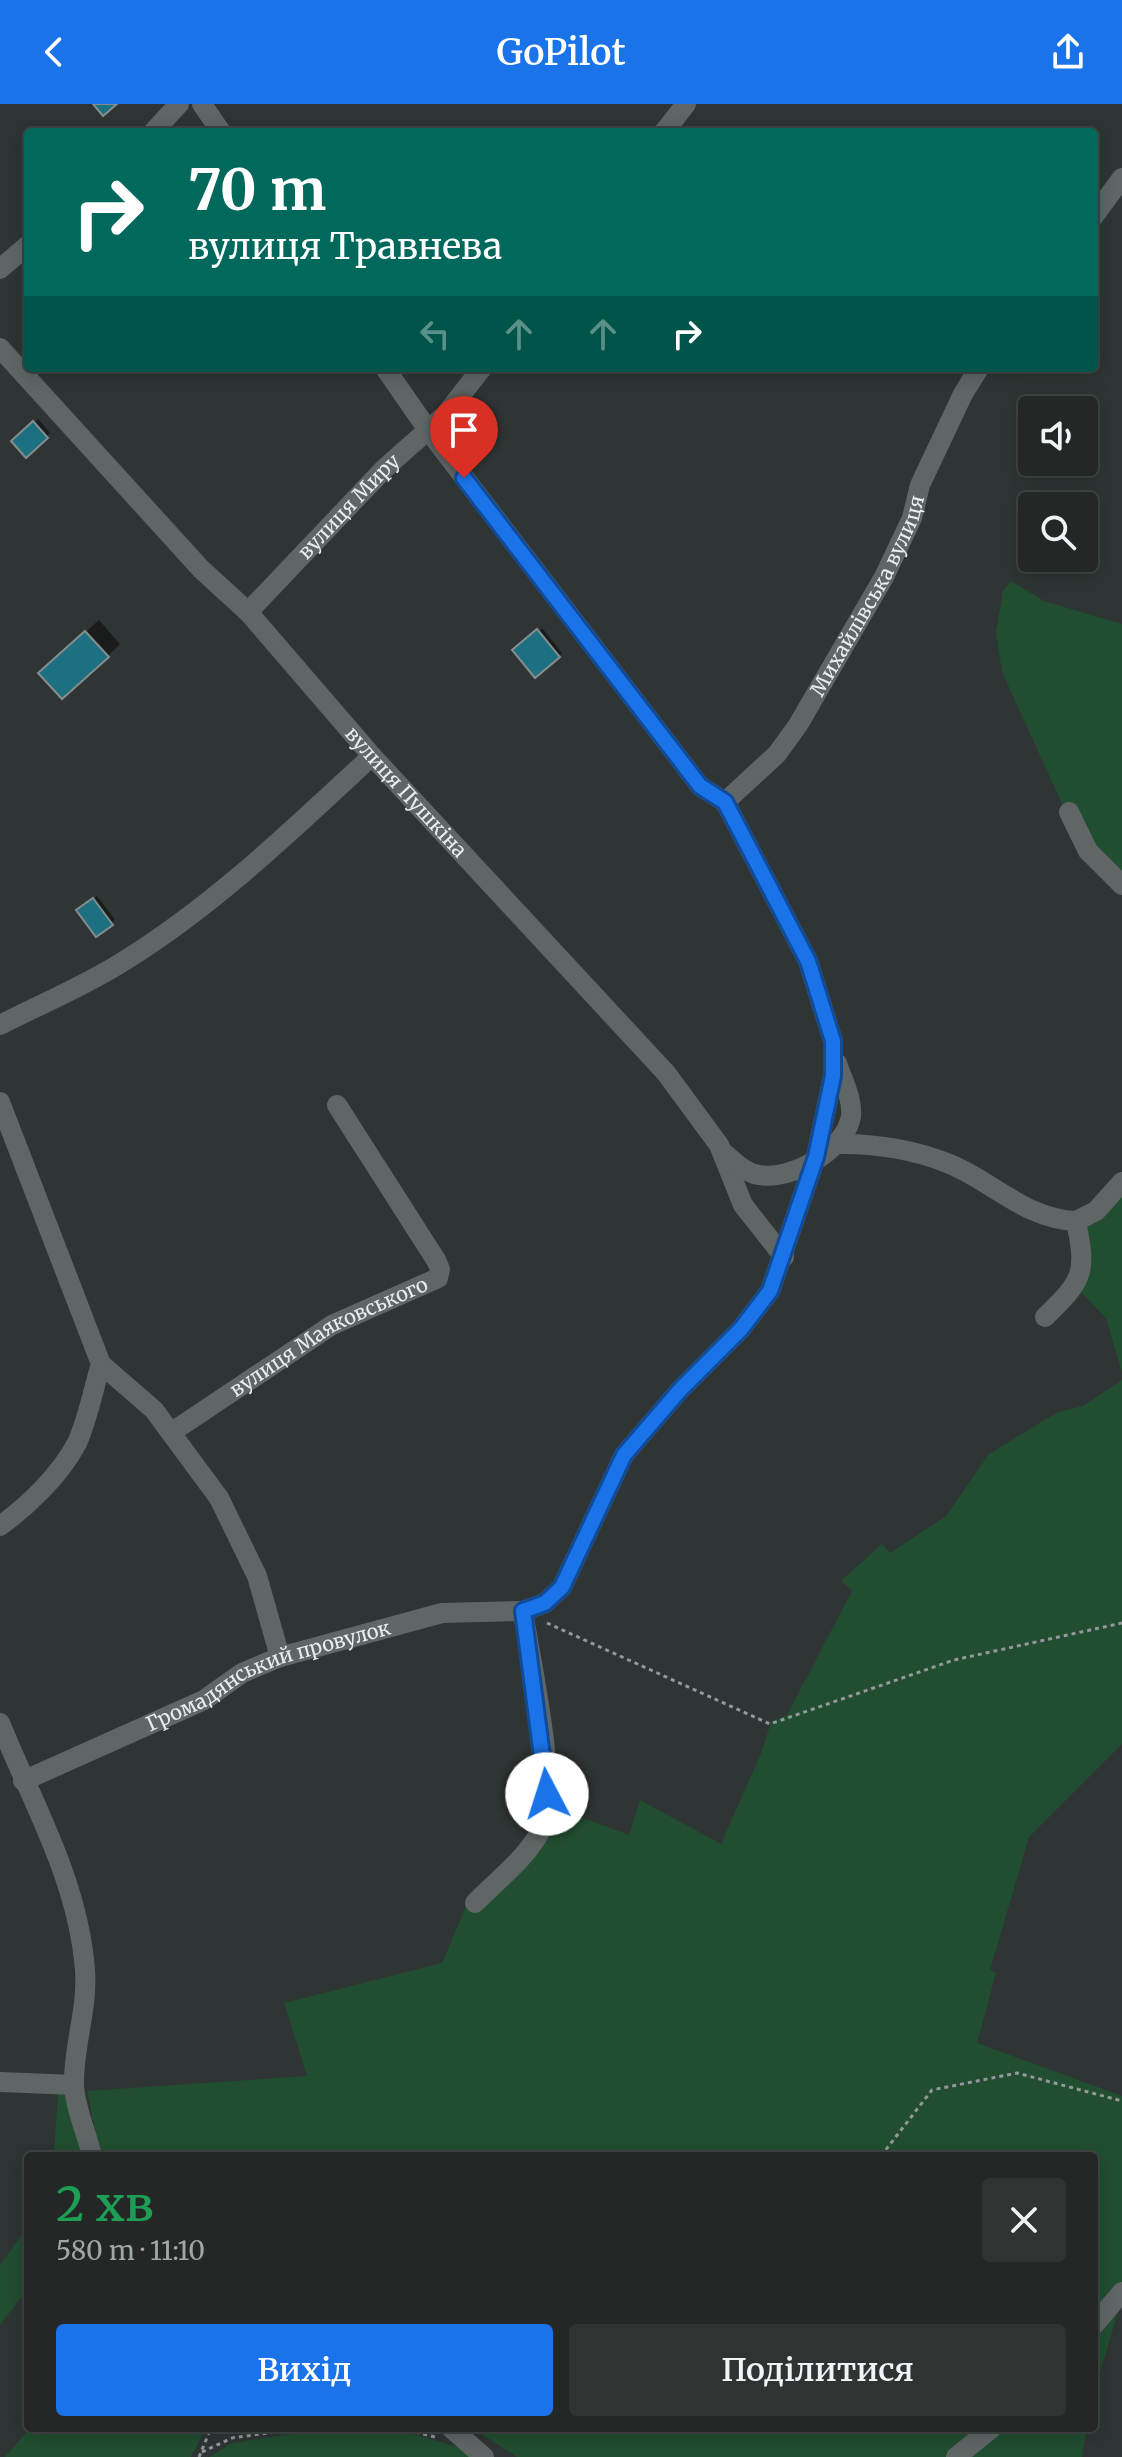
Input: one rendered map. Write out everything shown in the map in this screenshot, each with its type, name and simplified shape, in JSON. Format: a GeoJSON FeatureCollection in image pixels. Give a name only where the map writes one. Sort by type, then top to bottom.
{"type":"FeatureCollection","features":[{"type":"Feature","properties":{"kind":"street"},"geometry":{"type":"LineString","coordinates":[[157,128],[179,104]]}},
{"type":"Feature","properties":{"kind":"street"},"geometry":{"type":"LineString","coordinates":[[202,104],[218,128]]}},
{"type":"Feature","properties":{"kind":"street"},"geometry":{"type":"LineString","coordinates":[[667,128],[686,104]]}},
{"type":"Feature","properties":{"kind":"street"},"geometry":{"type":"LineString","coordinates":[[1098,211],[1122,178]]}},
{"type":"Feature","properties":{"kind":"street"},"geometry":{"type":"LineString","coordinates":[[0,269],[24,248]]}},
{"type":"Feature","properties":{"kind":"street","name":"вулиця Пушкіна"},"geometry":{"type":"LineString","coordinates":[[0,348],[201,569],[248,612],[372,756],[666,1073],[723,1152],[743,1205],[784,1257]]}},
{"type":"Feature","properties":{"kind":"street"},"geometry":{"type":"LineString","coordinates":[[388,372],[428,430],[700,786],[725,802],[808,961],[851,1105],[850,1119],[836,1144],[795,1170],[761,1176],[746,1171],[723,1152]]}},
{"type":"Feature","properties":{"kind":"street","name":"вулиця Миру"},"geometry":{"type":"LineString","coordinates":[[248,612],[385,468],[446,414],[479,372]]}},
{"type":"Feature","properties":{"kind":"street","name":"Михайлівська вулиця"},"geometry":{"type":"LineString","coordinates":[[725,802],[777,754],[798,725],[884,577],[912,518],[926,472],[977,372]]}},
{"type":"Feature","properties":{"kind":"street"},"geometry":{"type":"LineString","coordinates":[[0,1025],[121,963],[154,942],[232,883],[372,756]]}},
{"type":"Feature","properties":{"kind":"street"},"geometry":{"type":"LineString","coordinates":[[1069,812],[1088,851],[1122,885]]}},
{"type":"Feature","properties":{"kind":"street"},"geometry":{"type":"LineString","coordinates":[[475,1903],[531,1846],[545,1817],[543,1749],[523,1611],[545,1603],[562,1587],[624,1455],[680,1390],[741,1329],[770,1291],[816,1157],[834,1055]]}},
{"type":"Feature","properties":{"kind":"street"},"geometry":{"type":"LineString","coordinates":[[0,1102],[101,1364],[154,1410],[219,1498],[257,1576],[280,1657]]}},
{"type":"Feature","properties":{"kind":"street","name":"вулиця Маяковського"},"geometry":{"type":"LineString","coordinates":[[172,1432],[332,1325],[438,1278],[440,1269],[436,1260],[337,1105]]}},
{"type":"Feature","properties":{"kind":"street"},"geometry":{"type":"LineString","coordinates":[[836,1144],[865,1143],[931,1158],[953,1166],[1043,1216],[1076,1221],[1096,1211],[1122,1182]]}},
{"type":"Feature","properties":{"kind":"street"},"geometry":{"type":"LineString","coordinates":[[1045,1317],[1074,1288],[1083,1270],[1076,1221]]}},
{"type":"Feature","properties":{"kind":"street"},"geometry":{"type":"LineString","coordinates":[[0,1526],[32,1499],[67,1458],[83,1426],[101,1364]]}},
{"type":"Feature","properties":{"kind":"street","name":"Громадянський провулок"},"geometry":{"type":"LineString","coordinates":[[23,1781],[204,1700],[242,1673],[280,1657],[442,1613],[523,1611]]}},
{"type":"Feature","properties":{"kind":"street"},"geometry":{"type":"LineString","coordinates":[[0,1723],[66,1874],[78,1923],[85,1970],[85,2008],[74,2085],[91,2152]]}},
{"type":"Feature","properties":{"kind":"street"},"geometry":{"type":"LineString","coordinates":[[0,2082],[74,2085]]}},
{"type":"Feature","properties":{"kind":"street"},"geometry":{"type":"LineString","coordinates":[[1098,2320],[1122,2292]]}},
{"type":"Feature","properties":{"kind":"street"},"geometry":{"type":"LineString","coordinates":[[456,2432],[484,2457]]}},
{"type":"Feature","properties":{"kind":"street"},"geometry":{"type":"LineString","coordinates":[[956,2457],[987,2432]]}},
{"type":"Feature","properties":{"kind":"path"},"geometry":{"type":"LineString","coordinates":[[523,1611],[770,1724],[954,1660],[1122,1623]]}},
{"type":"Feature","properties":{"kind":"path"},"geometry":{"type":"LineString","coordinates":[[884,2152],[932,2090],[1017,2073],[1122,2101]]}},
{"type":"Feature","properties":{"kind":"path"},"geometry":{"type":"LineString","coordinates":[[199,2457],[210,2432]]}},
{"type":"Feature","properties":{"kind":"path"},"geometry":{"type":"LineString","coordinates":[[202,2452],[232,2438],[275,2432]]}},
{"type":"Feature","properties":{"kind":"green space"},"geometry":{"type":"Polygon","coordinates":[[[1011,581],[1044,601],[1122,624],[1122,893],[1084,852],[1002,672],[996,632],[1003,591],[1011,581]]]}},
{"type":"Feature","properties":{"kind":"green space"},"geometry":{"type":"Polygon","coordinates":[[[1122,1177],[1122,1373],[1106,1318],[1077,1288],[1087,1213],[1122,1177]]]}},
{"type":"Feature","properties":{"kind":"green space"},"geometry":{"type":"Polygon","coordinates":[[[1122,1380],[1122,1744],[1029,1837],[990,1970],[996,1973],[977,2043],[1122,2096],[1122,2298],[1098,2379],[1098,2152],[99,2152],[87,2091],[307,2076],[284,2003],[442,1963],[467,1904],[478,1905],[551,1806],[629,1835],[640,1800],[721,1844],[762,1751],[771,1722],[787,1715],[852,1591],[841,1581],[882,1544],[890,1553],[946,1516],[989,1454],[1058,1412],[1083,1406],[1122,1380]]]}},
{"type":"Feature","properties":{"kind":"green space"},"geometry":{"type":"Polygon","coordinates":[[[63,2088],[84,2152],[54,2152],[58,2089],[63,2088]]]}},
{"type":"Feature","properties":{"kind":"green space"},"geometry":{"type":"Polygon","coordinates":[[[24,2232],[24,2293],[0,2325],[0,2265],[24,2232]]]}},
{"type":"Feature","properties":{"kind":"green space"},"geometry":{"type":"Polygon","coordinates":[[[27,2432],[204,2432],[191,2457],[5,2457],[27,2432]]]}},
{"type":"Feature","properties":{"kind":"green space"},"geometry":{"type":"Polygon","coordinates":[[[303,2432],[405,2432],[493,2457],[209,2457],[232,2443],[303,2432]]]}},
{"type":"Feature","properties":{"kind":"green space"},"geometry":{"type":"Polygon","coordinates":[[[478,2432],[1086,2432],[1082,2457],[517,2457],[478,2432]]]}},
{"type":"Feature","properties":{"kind":"building"},"geometry":{"type":"Polygon","coordinates":[[[93,104],[117,104],[103,116],[93,104]]]}},
{"type":"Feature","properties":{"kind":"building"},"geometry":{"type":"Polygon","coordinates":[[[33,421],[48,438],[26,458],[11,441],[33,421]]]}},
{"type":"Feature","properties":{"kind":"building"},"geometry":{"type":"Polygon","coordinates":[[[537,629],[560,657],[535,678],[512,650],[537,629]]]}},
{"type":"Feature","properties":{"kind":"building"},"geometry":{"type":"Polygon","coordinates":[[[85,631],[109,657],[62,699],[38,673],[85,631]]]}},
{"type":"Feature","properties":{"kind":"building"},"geometry":{"type":"Polygon","coordinates":[[[93,898],[113,925],[96,937],[76,910],[93,898]]]}},
{"type":"Feature","properties":{"kind":"route"},"geometry":{"type":"LineString","coordinates":[[464,478],[700,786],[725,802],[808,961],[833,1041],[834,1055],[833,1076],[816,1157],[770,1291],[741,1329],[680,1390],[624,1455],[613,1473],[570,1576],[562,1587],[545,1603],[523,1611],[547,1794]]}}]}
